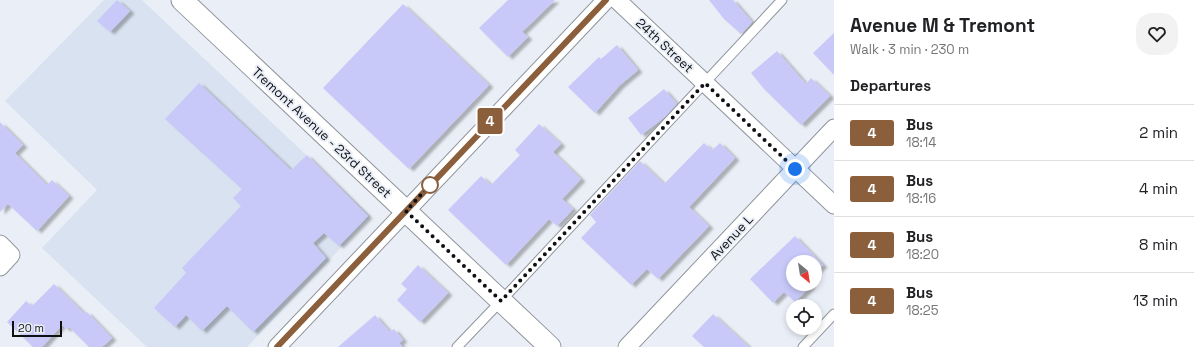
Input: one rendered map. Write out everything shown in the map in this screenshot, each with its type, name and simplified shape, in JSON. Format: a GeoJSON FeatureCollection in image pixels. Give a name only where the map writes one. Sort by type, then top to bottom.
{"type":"FeatureCollection","features":[{"type":"Feature","properties":{"kind":"street","name":"Tremont Avenue - 23rd Street"},"geometry":{"type":"LineString","coordinates":[[182,0],[550,347]]}},
{"type":"Feature","properties":{"kind":"street"},"geometry":{"type":"LineString","coordinates":[[277,347],[606,0]]}},
{"type":"Feature","properties":{"kind":"street","name":"24th Street"},"geometry":{"type":"LineString","coordinates":[[617,0],[834,205]]}},
{"type":"Feature","properties":{"kind":"street","name":"Avenue L"},"geometry":{"type":"LineString","coordinates":[[627,347],[834,128]]}},
{"type":"Feature","properties":{"kind":"lane"},"geometry":{"type":"LineString","coordinates":[[457,347],[782,0]]}},
{"type":"Feature","properties":{"kind":"lane"},"geometry":{"type":"LineString","coordinates":[[804,347],[834,314]]}},
{"type":"Feature","properties":{"kind":"shaded area"},"geometry":{"type":"Polygon","coordinates":[[[104,0],[142,0],[371,216],[247,347],[147,347],[42,248],[97,190],[5,101],[104,0]]]}},
{"type":"Feature","properties":{"kind":"building"},"geometry":{"type":"Polygon","coordinates":[[[117,0],[130,11],[110,32],[97,21],[117,0]]]}},
{"type":"Feature","properties":{"kind":"building"},"geometry":{"type":"Polygon","coordinates":[[[508,0],[555,0],[522,32],[528,37],[508,57],[479,28],[508,0]]]}},
{"type":"Feature","properties":{"kind":"building"},"geometry":{"type":"Polygon","coordinates":[[[709,0],[733,0],[752,22],[741,34],[724,19],[709,0]]]}},
{"type":"Feature","properties":{"kind":"building"},"geometry":{"type":"Polygon","coordinates":[[[403,4],[489,85],[409,169],[323,88],[403,4]]]}},
{"type":"Feature","properties":{"kind":"building"},"geometry":{"type":"Polygon","coordinates":[[[834,33],[834,75],[813,53],[834,33]]]}},
{"type":"Feature","properties":{"kind":"building"},"geometry":{"type":"Polygon","coordinates":[[[617,45],[638,70],[620,85],[595,113],[568,87],[599,57],[601,59],[617,45]]]}},
{"type":"Feature","properties":{"kind":"building"},"geometry":{"type":"Polygon","coordinates":[[[777,51],[806,84],[811,78],[830,96],[801,125],[764,89],[751,73],[777,51]]]}},
{"type":"Feature","properties":{"kind":"building"},"geometry":{"type":"Polygon","coordinates":[[[199,83],[291,170],[307,155],[368,216],[339,246],[324,233],[313,243],[326,258],[253,332],[227,306],[202,331],[186,315],[175,327],[154,308],[186,273],[182,268],[241,206],[233,198],[242,189],[165,119],[199,83]]]}},
{"type":"Feature","properties":{"kind":"building"},"geometry":{"type":"Polygon","coordinates":[[[664,89],[677,104],[666,116],[641,135],[628,118],[664,89]]]}},
{"type":"Feature","properties":{"kind":"building"},"geometry":{"type":"Polygon","coordinates":[[[0,122],[23,145],[15,153],[47,185],[52,180],[69,196],[37,231],[8,204],[0,212],[0,122]]]}},
{"type":"Feature","properties":{"kind":"building"},"geometry":{"type":"Polygon","coordinates":[[[539,124],[561,144],[553,152],[581,179],[562,199],[573,209],[557,226],[549,219],[506,265],[448,210],[481,176],[491,185],[520,155],[515,150],[539,124]]]}},
{"type":"Feature","properties":{"kind":"building"},"geometry":{"type":"Polygon","coordinates":[[[704,143],[712,150],[720,143],[735,158],[689,207],[709,226],[658,279],[647,269],[631,285],[581,238],[596,222],[590,215],[640,161],[664,184],[704,143]]]}},
{"type":"Feature","properties":{"kind":"building"},"geometry":{"type":"Polygon","coordinates":[[[795,236],[813,255],[786,255],[786,291],[806,291],[798,299],[792,299],[784,292],[773,303],[750,279],[795,236]]]}},
{"type":"Feature","properties":{"kind":"building"},"geometry":{"type":"Polygon","coordinates":[[[418,265],[448,293],[420,322],[397,300],[407,289],[401,284],[418,265]]]}},
{"type":"Feature","properties":{"kind":"building"},"geometry":{"type":"Polygon","coordinates":[[[54,284],[85,314],[87,312],[112,338],[102,347],[89,347],[69,327],[66,329],[62,325],[42,347],[33,347],[7,322],[26,301],[32,306],[54,284]]]}},
{"type":"Feature","properties":{"kind":"building"},"geometry":{"type":"Polygon","coordinates":[[[713,314],[749,347],[704,347],[692,336],[713,314]]]}},
{"type":"Feature","properties":{"kind":"building"},"geometry":{"type":"Polygon","coordinates":[[[375,315],[390,332],[394,329],[403,340],[399,343],[403,347],[338,347],[375,315]]]}},
{"type":"Feature","properties":{"kind":"bus line","name":"4"},"geometry":{"type":"LineString","coordinates":[[277,347],[606,0]]}},
{"type":"Feature","properties":{"kind":"route"},"geometry":{"type":"LineString","coordinates":[[430,185],[406,211],[501,301],[705,83],[795,169]]}}]}
